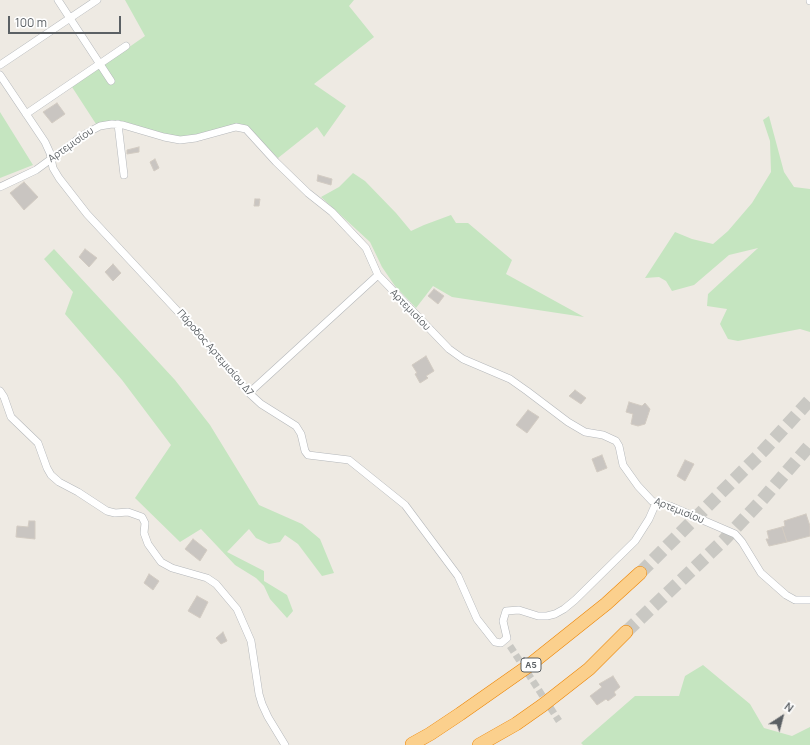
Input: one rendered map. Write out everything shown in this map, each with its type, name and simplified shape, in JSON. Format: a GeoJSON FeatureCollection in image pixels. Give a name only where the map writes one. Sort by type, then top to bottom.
{"type":"FeatureCollection","features":[{"type":"Feature","properties":{"kind":"highway","name":"Α5"},"geometry":{"type":"LineString","coordinates":[[412,744],[460,714],[527,667],[590,617],[640,573]]}},
{"type":"Feature","properties":{"kind":"highway"},"geometry":{"type":"LineString","coordinates":[[479,745],[516,724],[543,705],[588,669],[626,632]]}},
{"type":"Feature","properties":{"kind":"street"},"geometry":{"type":"LineString","coordinates":[[58,0],[111,81]]}},
{"type":"Feature","properties":{"kind":"street"},"geometry":{"type":"LineString","coordinates":[[0,65],[97,0]]}},
{"type":"Feature","properties":{"kind":"street"},"geometry":{"type":"LineString","coordinates":[[26,114],[126,46]]}},
{"type":"Feature","properties":{"kind":"street","name":"Πάροδος Αρτεμισίου Δ7"},"geometry":{"type":"LineString","coordinates":[[0,75],[45,142],[50,153],[50,159],[54,172],[76,201],[197,332],[249,394],[261,404],[296,426],[301,434],[305,451],[308,455],[348,460],[405,505],[458,576],[477,619],[495,642],[501,643],[507,638]]}},
{"type":"Feature","properties":{"kind":"street"},"geometry":{"type":"LineString","coordinates":[[118,124],[124,175]]}},
{"type":"Feature","properties":{"kind":"street","name":"Αρτεμισίου"},"geometry":{"type":"LineString","coordinates":[[0,187],[36,170],[85,134],[95,128],[106,125],[118,124],[128,126],[180,140],[196,138],[232,128],[240,127],[246,129],[281,167],[308,193],[332,212],[366,248],[378,275],[449,349],[463,359],[510,379],[584,432],[603,435],[616,441],[619,446],[621,461],[626,470],[646,496],[652,501],[670,506],[735,534],[742,542],[761,573],[786,595],[795,600],[810,600]]}},
{"type":"Feature","properties":{"kind":"street"},"geometry":{"type":"LineString","coordinates":[[249,394],[378,275]]}},
{"type":"Feature","properties":{"kind":"street"},"geometry":{"type":"LineString","coordinates":[[0,391],[4,397],[11,418],[38,443],[46,468],[51,476],[107,511],[114,513],[128,512],[142,517],[145,523],[144,533],[148,544],[161,562],[172,568],[207,578],[216,584],[237,609],[251,641],[259,694],[262,704],[285,745]]}},
{"type":"Feature","properties":{"kind":"street"},"geometry":{"type":"LineString","coordinates":[[510,646],[503,621],[506,611],[519,610],[538,616],[547,616],[564,609],[635,541],[649,519],[656,503]]}},
{"type":"Feature","properties":{"kind":"green space"},"geometry":{"type":"Polygon","coordinates":[[[125,0],[354,0],[349,6],[374,37],[314,84],[346,106],[324,137],[317,127],[278,158],[246,127],[187,137],[175,137],[125,122],[96,124],[72,87],[145,36],[125,0]]]}},
{"type":"Feature","properties":{"kind":"green space"},"geometry":{"type":"Polygon","coordinates":[[[0,112],[33,165],[0,178],[0,112]]]}},
{"type":"Feature","properties":{"kind":"green space"},"geometry":{"type":"Polygon","coordinates":[[[769,116],[784,172],[794,187],[810,189],[810,332],[800,329],[738,341],[728,339],[720,324],[727,309],[707,306],[708,294],[758,248],[729,255],[694,285],[672,291],[666,281],[659,277],[645,278],[675,232],[692,239],[713,244],[728,231],[752,203],[771,172],[770,141],[763,120],[769,116]]]}},
{"type":"Feature","properties":{"kind":"green space"},"geometry":{"type":"Polygon","coordinates":[[[353,173],[365,181],[411,231],[451,215],[456,223],[468,223],[512,260],[506,274],[584,317],[452,297],[433,286],[416,308],[395,286],[382,267],[370,242],[321,197],[339,187],[353,173]]]}},
{"type":"Feature","properties":{"kind":"green space"},"geometry":{"type":"Polygon","coordinates":[[[54,249],[175,380],[210,425],[259,505],[302,524],[320,539],[334,573],[322,576],[298,544],[285,535],[280,542],[269,544],[256,538],[249,529],[227,552],[264,571],[264,581],[287,595],[293,611],[287,618],[270,599],[264,586],[256,578],[235,565],[201,529],[180,542],[135,498],[171,445],[122,380],[65,314],[73,292],[44,259],[54,249]]]}},
{"type":"Feature","properties":{"kind":"green space"},"geometry":{"type":"Polygon","coordinates":[[[703,665],[750,704],[764,728],[792,736],[810,727],[810,745],[583,745],[581,743],[635,696],[679,696],[685,676],[703,665]]]}},
{"type":"Feature","properties":{"kind":"building"},"geometry":{"type":"Polygon","coordinates":[[[57,103],[65,114],[52,123],[43,112],[57,103]]]}},
{"type":"Feature","properties":{"kind":"building"},"geometry":{"type":"Polygon","coordinates":[[[139,147],[139,152],[127,154],[127,150],[139,147]]]}},
{"type":"Feature","properties":{"kind":"building"},"geometry":{"type":"Polygon","coordinates":[[[155,159],[159,168],[154,171],[150,162],[155,159]]]}},
{"type":"Feature","properties":{"kind":"building"},"geometry":{"type":"Polygon","coordinates":[[[318,175],[332,179],[331,185],[317,181],[318,175]]]}},
{"type":"Feature","properties":{"kind":"building"},"geometry":{"type":"Polygon","coordinates":[[[24,182],[38,197],[24,210],[10,193],[24,182]]]}},
{"type":"Feature","properties":{"kind":"building"},"geometry":{"type":"Polygon","coordinates":[[[255,199],[260,199],[259,206],[254,206],[255,199]]]}},
{"type":"Feature","properties":{"kind":"building"},"geometry":{"type":"Polygon","coordinates":[[[85,249],[97,258],[89,267],[79,257],[85,249]]]}},
{"type":"Feature","properties":{"kind":"building"},"geometry":{"type":"Polygon","coordinates":[[[113,264],[121,273],[113,281],[105,272],[113,264]]]}},
{"type":"Feature","properties":{"kind":"building"},"geometry":{"type":"Polygon","coordinates":[[[434,289],[444,296],[438,304],[428,296],[434,289]]]}},
{"type":"Feature","properties":{"kind":"building"},"geometry":{"type":"Polygon","coordinates":[[[426,356],[434,371],[426,376],[428,378],[420,383],[415,374],[417,373],[412,365],[426,356]]]}},
{"type":"Feature","properties":{"kind":"building"},"geometry":{"type":"Polygon","coordinates":[[[575,390],[586,398],[581,404],[569,396],[575,390]]]}},
{"type":"Feature","properties":{"kind":"building"},"geometry":{"type":"Polygon","coordinates":[[[629,402],[642,406],[645,403],[650,409],[645,424],[638,426],[631,424],[633,414],[626,412],[629,402]]]}},
{"type":"Feature","properties":{"kind":"building"},"geometry":{"type":"Polygon","coordinates":[[[528,410],[539,417],[527,433],[516,425],[528,410]]]}},
{"type":"Feature","properties":{"kind":"building"},"geometry":{"type":"Polygon","coordinates":[[[602,455],[607,468],[597,472],[592,459],[602,455]]]}},
{"type":"Feature","properties":{"kind":"building"},"geometry":{"type":"Polygon","coordinates":[[[685,460],[694,464],[685,481],[677,476],[685,460]]]}},
{"type":"Feature","properties":{"kind":"building"},"geometry":{"type":"Polygon","coordinates":[[[806,514],[810,526],[810,536],[787,542],[782,527],[785,526],[784,521],[806,514]]]}},
{"type":"Feature","properties":{"kind":"building"},"geometry":{"type":"Polygon","coordinates":[[[29,521],[35,521],[35,539],[16,537],[17,526],[28,527],[29,521]]]}},
{"type":"Feature","properties":{"kind":"building"},"geometry":{"type":"Polygon","coordinates":[[[782,527],[787,542],[769,546],[766,539],[769,539],[767,531],[782,527]]]}},
{"type":"Feature","properties":{"kind":"building"},"geometry":{"type":"Polygon","coordinates":[[[193,539],[207,550],[200,561],[185,549],[193,539]]]}},
{"type":"Feature","properties":{"kind":"building"},"geometry":{"type":"Polygon","coordinates":[[[149,574],[159,581],[153,590],[144,583],[149,574]]]}},
{"type":"Feature","properties":{"kind":"building"},"geometry":{"type":"Polygon","coordinates":[[[197,596],[208,602],[200,618],[188,611],[197,596]]]}},
{"type":"Feature","properties":{"kind":"building"},"geometry":{"type":"Polygon","coordinates":[[[223,632],[227,641],[221,644],[216,638],[223,632]]]}},
{"type":"Feature","properties":{"kind":"building"},"geometry":{"type":"Polygon","coordinates":[[[613,676],[620,687],[614,692],[616,695],[608,701],[606,699],[597,705],[590,696],[602,687],[599,684],[613,676]]]}},
{"type":"Feature","properties":{"kind":"tunnel"},"geometry":{"type":"LineString","coordinates":[[640,573],[764,450],[810,400]]}},
{"type":"Feature","properties":{"kind":"tunnel"},"geometry":{"type":"LineString","coordinates":[[626,632],[724,540],[761,501],[810,445]]}},
{"type":"Feature","properties":{"kind":"tunnel"},"geometry":{"type":"LineString","coordinates":[[510,646],[559,721]]}}]}
